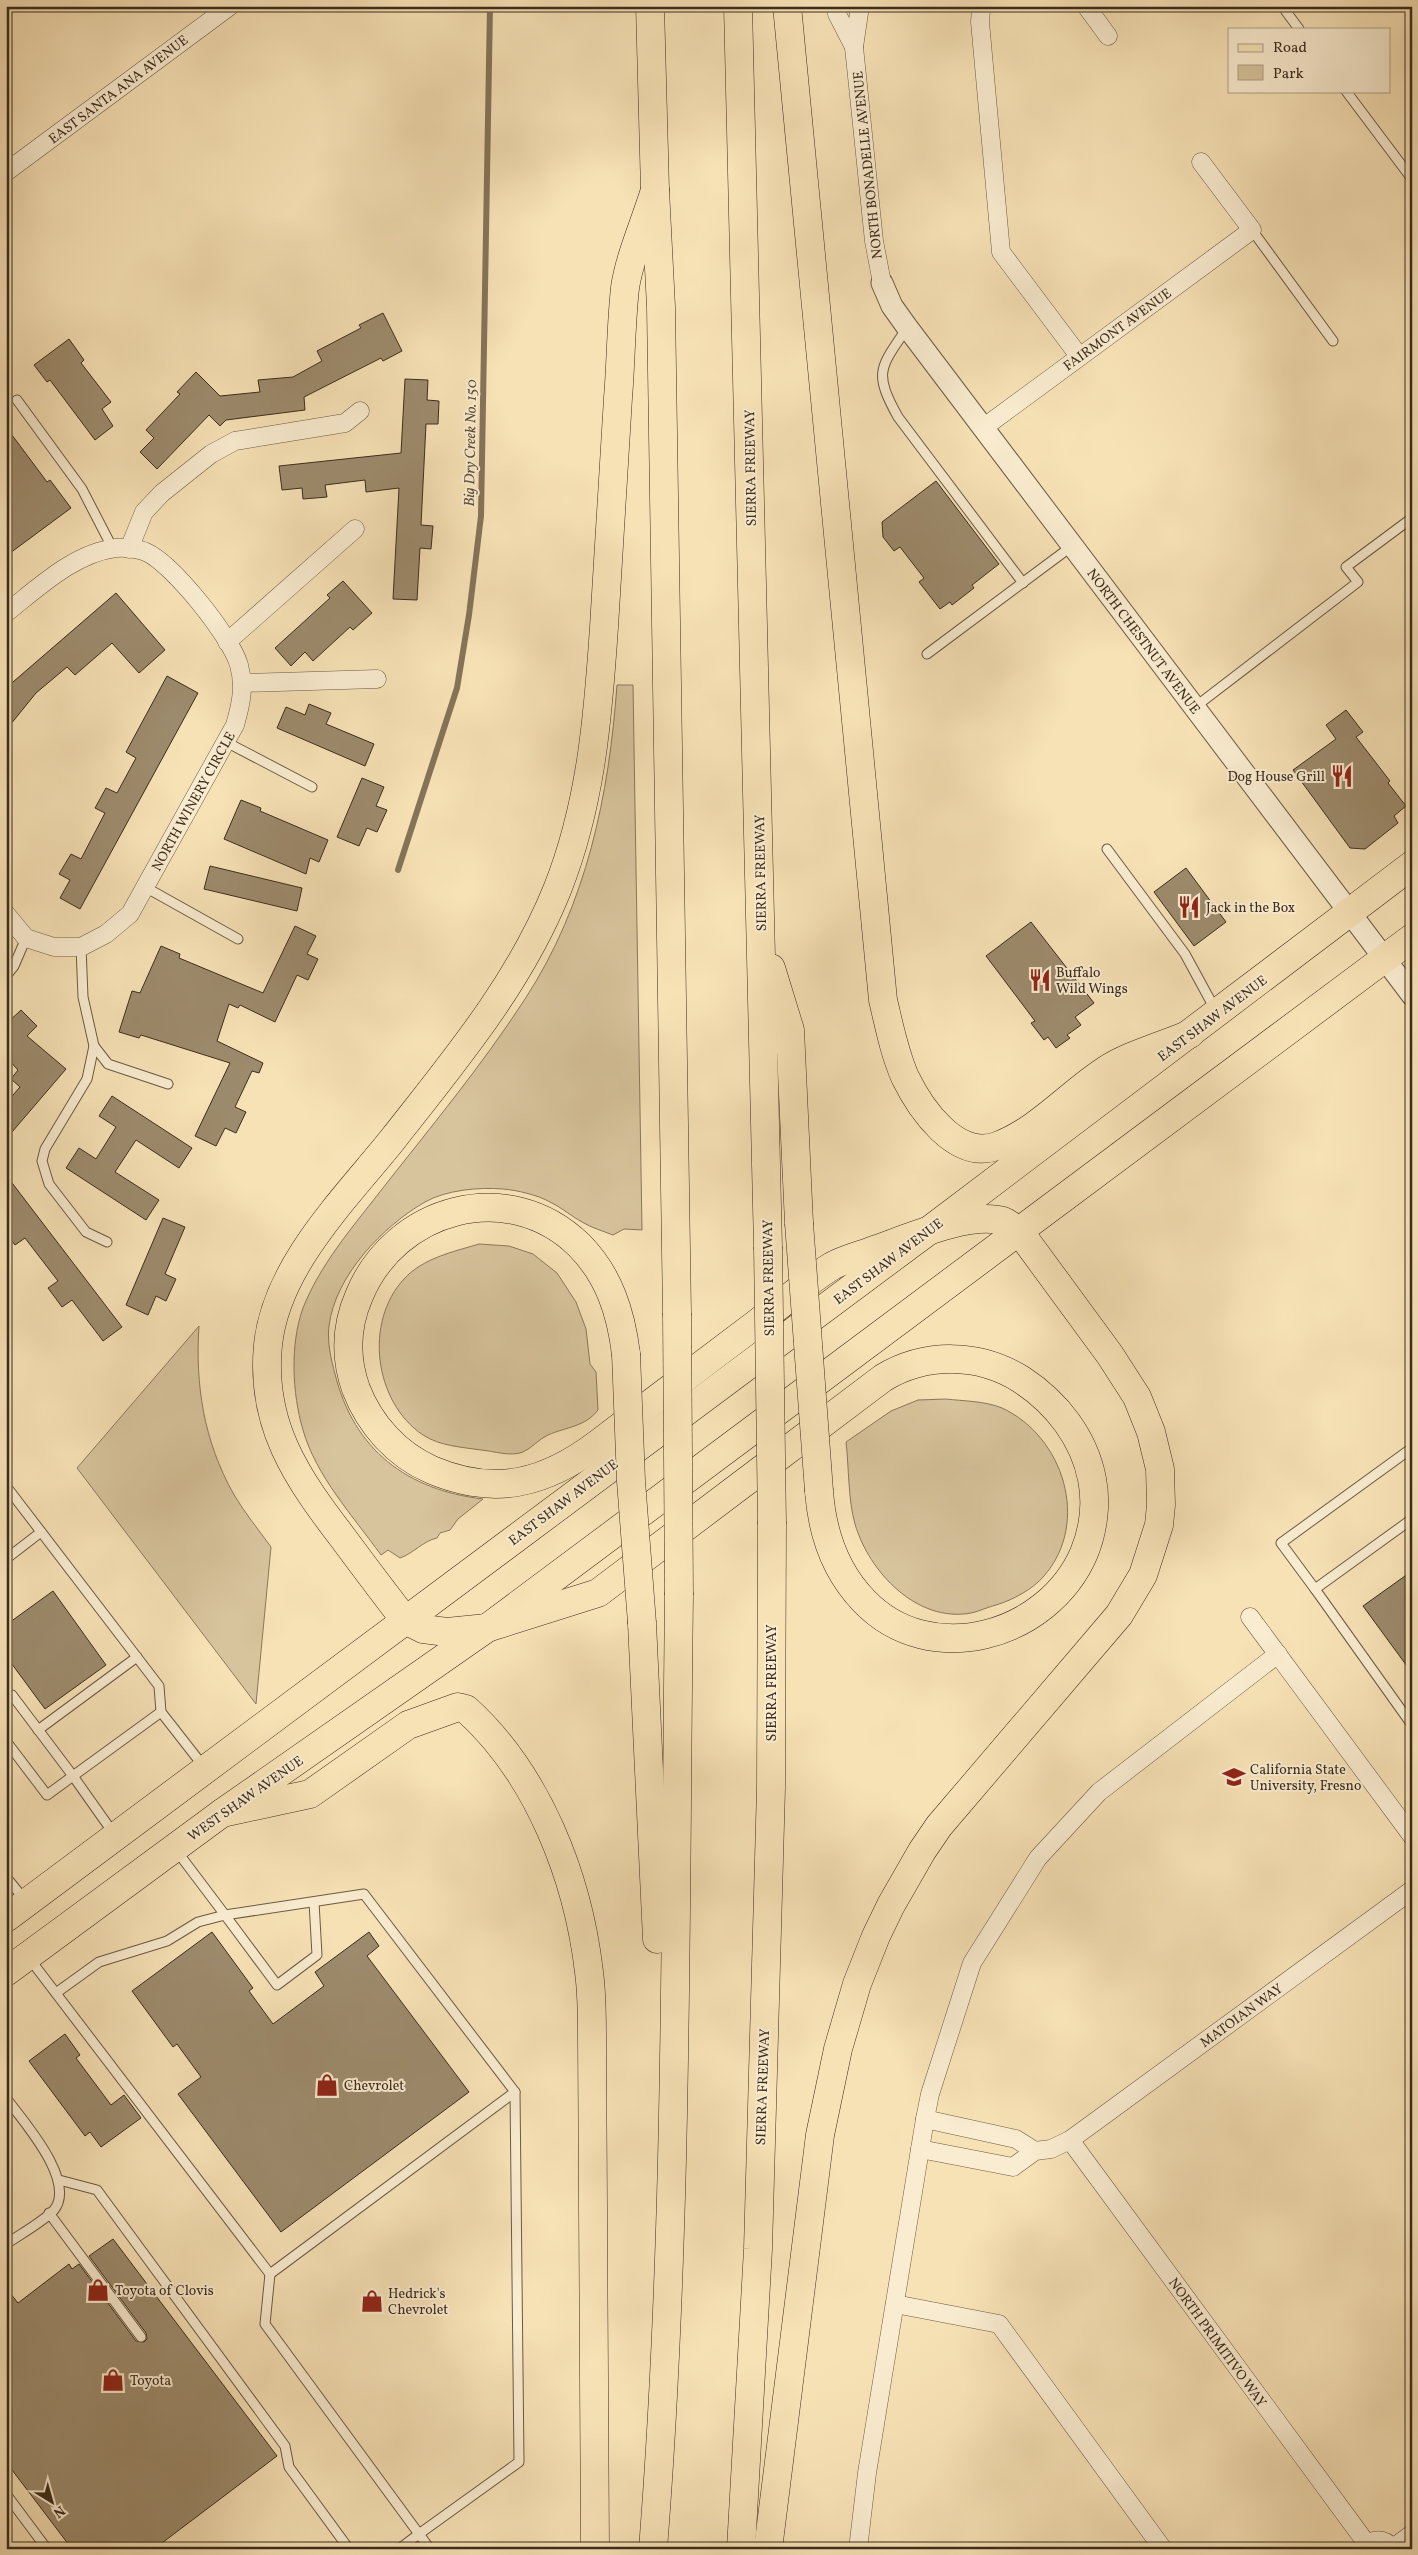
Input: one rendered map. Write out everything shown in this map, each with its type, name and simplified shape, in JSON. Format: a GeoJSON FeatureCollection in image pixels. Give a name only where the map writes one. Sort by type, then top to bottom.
{"type":"FeatureCollection","features":[{"type":"Feature","properties":{"kind":"main road"},"geometry":{"type":"LineString","coordinates":[[650,6],[655,190],[661,307],[677,1313],[679,1595],[670,2208],[661,2450],[653,2549]]}},
{"type":"Feature","properties":{"kind":"main road","name":"SIERRA FREEWAY"},"geometry":{"type":"LineString","coordinates":[[738,6],[768,1247],[772,1524],[771,1788],[758,2230],[741,2549]]}},
{"type":"Feature","properties":{"kind":"main road"},"geometry":{"type":"LineString","coordinates":[[787,6],[883,1000],[896,1053],[905,1077],[931,1116],[955,1142],[973,1148],[995,1147],[1021,1134],[1107,1068],[1190,1034]]}},
{"type":"Feature","properties":{"kind":"main road"},"geometry":{"type":"LineString","coordinates":[[655,190],[626,285],[601,678],[592,764],[569,856],[542,922],[509,985],[454,1062],[302,1256],[281,1293],[271,1323],[268,1350],[271,1406],[288,1458],[314,1500],[405,1620],[423,1629],[447,1632],[487,1628],[598,1593],[883,1378],[907,1365],[928,1360],[961,1359],[1000,1368],[1018,1377],[1046,1398],[1069,1425],[1087,1460],[1093,1484],[1093,1518],[1086,1548],[1079,1564],[1062,1589],[1049,1602],[1012,1626],[980,1636],[952,1638],[910,1630],[884,1616],[864,1601],[852,1587],[827,1541],[819,1491],[798,1224],[790,1030],[761,935]]}},
{"type":"Feature","properties":{"kind":"main road","name":"EAST SHAW AVENUE"},"geometry":{"type":"LineString","coordinates":[[206,1769],[927,1232],[1412,865]]}},
{"type":"Feature","properties":{"kind":"main road"},"geometry":{"type":"LineString","coordinates":[[487,1628],[1412,938]]}},
{"type":"Feature","properties":{"kind":"main road"},"geometry":{"type":"LineString","coordinates":[[670,2208],[642,1623],[631,1481],[626,1354],[620,1315],[604,1278],[584,1251],[566,1234],[549,1224],[517,1211],[501,1208],[455,1211],[422,1223],[387,1250],[369,1275],[355,1304],[349,1332],[351,1371],[361,1402],[379,1429],[412,1460],[445,1475],[479,1482],[510,1484],[540,1478],[591,1448],[834,1265],[927,1232],[978,1220],[1003,1221],[1019,1231],[1110,1355],[1137,1398],[1152,1432],[1160,1469],[1162,1505],[1159,1525],[1143,1575],[1119,1615],[959,1800],[922,1851],[891,1905],[857,1984],[840,2041],[820,2135],[768,2549]]}},
{"type":"Feature","properties":{"kind":"main road","name":"WEST SHAW AVENUE"},"geometry":{"type":"LineString","coordinates":[[6,1972],[222,1813],[487,1628]]}},
{"type":"Feature","properties":{"kind":"main road"},"geometry":{"type":"LineString","coordinates":[[222,1813],[310,1794],[408,1725],[458,1707],[466,1709],[501,1746],[522,1777],[540,1810],[568,1878],[580,1920],[590,1980],[595,2549]]}},
{"type":"Feature","properties":{"kind":"main road"},"geometry":{"type":"LineString","coordinates":[[16,1910],[206,1769]]}},
{"type":"Feature","properties":{"kind":"street","name":"EAST SANTA ANA AVENUE"},"geometry":{"type":"LineString","coordinates":[[6,172],[230,6]]}},
{"type":"Feature","properties":{"kind":"street","name":"NORTH BONADELLE AVENUE"},"geometry":{"type":"LineString","coordinates":[[837,6],[837,14],[854,47]]}},
{"type":"Feature","properties":{"kind":"street","name":"NORTH BONADELLE AVENUE"},"geometry":{"type":"LineString","coordinates":[[860,6],[854,47],[874,241],[882,283]]}},
{"type":"Feature","properties":{"kind":"street"},"geometry":{"type":"LineString","coordinates":[[983,6],[980,22],[1002,252],[1079,356]]}},
{"type":"Feature","properties":{"kind":"street"},"geometry":{"type":"LineString","coordinates":[[1086,6],[1108,36]]}},
{"type":"Feature","properties":{"kind":"street"},"geometry":{"type":"LineString","coordinates":[[1201,162],[1252,230]]}},
{"type":"Feature","properties":{"kind":"street","name":"FAIRMONT AVENUE"},"geometry":{"type":"LineString","coordinates":[[983,428],[1252,230]]}},
{"type":"Feature","properties":{"kind":"street","name":"NORTH CHESTNUT AVENUE"},"geometry":{"type":"LineString","coordinates":[[882,283],[892,306],[907,327],[1412,996]]}},
{"type":"Feature","properties":{"kind":"street"},"geometry":{"type":"LineString","coordinates":[[6,613],[61,572],[89,556],[121,549],[144,512],[162,492],[211,454],[235,441],[344,423],[360,411]]}},
{"type":"Feature","properties":{"kind":"street"},"geometry":{"type":"LineString","coordinates":[[227,642],[355,529]]}},
{"type":"Feature","properties":{"kind":"street","name":"NORTH WINERY CIRCLE"},"geometry":{"type":"LineString","coordinates":[[26,938],[54,947],[81,947],[106,934],[130,914],[235,725],[244,691],[239,664],[227,642],[170,568],[146,552],[121,549]]}},
{"type":"Feature","properties":{"kind":"street"},"geometry":{"type":"LineString","coordinates":[[242,683],[377,679]]}},
{"type":"Feature","properties":{"kind":"street"},"geometry":{"type":"LineString","coordinates":[[6,914],[26,938]]}},
{"type":"Feature","properties":{"kind":"street"},"geometry":{"type":"LineString","coordinates":[[1250,1617],[1412,1836]]}},
{"type":"Feature","properties":{"kind":"street"},"geometry":{"type":"LineString","coordinates":[[858,2549],[867,2473],[925,2119],[930,2094],[972,1963],[1038,1858],[1099,1792],[1278,1654]]}},
{"type":"Feature","properties":{"kind":"street","name":"MATOIAN WAY"},"geometry":{"type":"LineString","coordinates":[[1035,2151],[1051,2149],[1070,2140],[1412,1890]]}},
{"type":"Feature","properties":{"kind":"street"},"geometry":{"type":"LineString","coordinates":[[920,2149],[1013,2167],[1035,2151],[1016,2139],[925,2119]]}},
{"type":"Feature","properties":{"kind":"street","name":"NORTH PRIMITIVO WAY"},"geometry":{"type":"LineString","coordinates":[[1070,2140],[1364,2546],[1370,2541],[1382,2540],[1393,2549]]}},
{"type":"Feature","properties":{"kind":"street"},"geometry":{"type":"LineString","coordinates":[[895,2304],[999,2324],[1163,2549]]}},
{"type":"Feature","properties":{"kind":"street"},"geometry":{"type":"LineString","coordinates":[[1393,2549],[1412,2534]]}},
{"type":"Feature","properties":{"kind":"lane"},"geometry":{"type":"LineString","coordinates":[[1282,6],[1298,28]]}},
{"type":"Feature","properties":{"kind":"lane"},"geometry":{"type":"LineString","coordinates":[[1347,92],[1412,179]]}},
{"type":"Feature","properties":{"kind":"lane"},"geometry":{"type":"LineString","coordinates":[[1252,230],[1333,341]]}},
{"type":"Feature","properties":{"kind":"lane"},"geometry":{"type":"LineString","coordinates":[[907,327],[883,366],[882,377],[889,400],[898,417],[1023,583]]}},
{"type":"Feature","properties":{"kind":"lane"},"geometry":{"type":"LineString","coordinates":[[18,400],[121,549]]}},
{"type":"Feature","properties":{"kind":"lane"},"geometry":{"type":"LineString","coordinates":[[1195,707],[1358,582],[1346,567],[1412,518]]}},
{"type":"Feature","properties":{"kind":"lane"},"geometry":{"type":"LineString","coordinates":[[927,654],[1072,546]]}},
{"type":"Feature","properties":{"kind":"lane"},"geometry":{"type":"LineString","coordinates":[[226,742],[312,787]]}},
{"type":"Feature","properties":{"kind":"lane"},"geometry":{"type":"LineString","coordinates":[[1107,849],[1185,954],[1217,1013]]}},
{"type":"Feature","properties":{"kind":"lane"},"geometry":{"type":"LineString","coordinates":[[145,887],[238,939]]}},
{"type":"Feature","properties":{"kind":"lane"},"geometry":{"type":"LineString","coordinates":[[6,976],[14,966],[26,938]]}},
{"type":"Feature","properties":{"kind":"lane"},"geometry":{"type":"LineString","coordinates":[[81,947],[83,997],[94,1046],[87,1079],[46,1149],[42,1161],[49,1184],[78,1224],[86,1232],[107,1242]]}},
{"type":"Feature","properties":{"kind":"lane"},"geometry":{"type":"LineString","coordinates":[[94,1046],[108,1064],[168,1084]]}},
{"type":"Feature","properties":{"kind":"lane"},"geometry":{"type":"LineString","coordinates":[[1412,1448],[1281,1543],[1412,1726]]}},
{"type":"Feature","properties":{"kind":"lane"},"geometry":{"type":"LineString","coordinates":[[6,1486],[158,1686],[161,1712],[206,1769]]}},
{"type":"Feature","properties":{"kind":"lane"},"geometry":{"type":"LineString","coordinates":[[1315,1589],[1412,1519]]}},
{"type":"Feature","properties":{"kind":"lane"},"geometry":{"type":"LineString","coordinates":[[6,1559],[41,1532]]}},
{"type":"Feature","properties":{"kind":"lane"},"geometry":{"type":"LineString","coordinates":[[38,1730],[137,1657]]}},
{"type":"Feature","properties":{"kind":"lane"},"geometry":{"type":"LineString","coordinates":[[6,1700],[12,1695],[116,1836]]}},
{"type":"Feature","properties":{"kind":"lane"},"geometry":{"type":"LineString","coordinates":[[6,1740],[47,1795],[161,1712]]}},
{"type":"Feature","properties":{"kind":"lane"},"geometry":{"type":"LineString","coordinates":[[174,1848],[277,1985],[317,1955],[314,1902]]}},
{"type":"Feature","properties":{"kind":"lane"},"geometry":{"type":"LineString","coordinates":[[6,1876],[16,1910]]}},
{"type":"Feature","properties":{"kind":"lane"},"geometry":{"type":"LineString","coordinates":[[56,1993],[99,1962],[167,1941],[198,1922],[225,1915],[364,1894],[515,2092],[519,2462],[399,2549]]}},
{"type":"Feature","properties":{"kind":"lane"},"geometry":{"type":"LineString","coordinates":[[28,1956],[270,2274],[265,2324],[430,2549]]}},
{"type":"Feature","properties":{"kind":"lane"},"geometry":{"type":"LineString","coordinates":[[270,2274],[515,2092]]}},
{"type":"Feature","properties":{"kind":"lane"},"geometry":{"type":"LineString","coordinates":[[6,2098],[36,2138],[59,2180],[59,2197],[54,2210],[6,2244]]}},
{"type":"Feature","properties":{"kind":"lane"},"geometry":{"type":"LineString","coordinates":[[59,2180],[97,2190],[285,2446],[289,2467],[349,2549]]}},
{"type":"Feature","properties":{"kind":"lane"},"geometry":{"type":"LineString","coordinates":[[50,2213],[141,2337]]}},
{"type":"Feature","properties":{"kind":"lane"},"geometry":{"type":"LineString","coordinates":[[6,2494],[47,2549]]}},
{"type":"Feature","properties":{"kind":"green space"},"geometry":{"type":"Polygon","coordinates":[[[617,685],[633,685],[642,1230],[624,1229],[613,1235],[578,1220],[545,1199],[520,1192],[484,1188],[453,1192],[425,1202],[393,1224],[363,1254],[341,1289],[333,1307],[329,1326],[331,1356],[335,1374],[344,1401],[355,1424],[370,1445],[388,1462],[408,1476],[430,1486],[456,1494],[483,1499],[458,1519],[450,1530],[440,1533],[437,1538],[405,1556],[400,1558],[388,1550],[381,1555],[326,1479],[309,1447],[303,1430],[299,1416],[294,1369],[294,1353],[299,1322],[310,1292],[327,1262],[491,1049],[525,999],[546,963],[579,887],[591,848],[601,808],[608,767],[617,685]]]}},
{"type":"Feature","properties":{"kind":"green space"},"geometry":{"type":"Polygon","coordinates":[[[479,1244],[509,1246],[533,1254],[557,1273],[576,1302],[586,1329],[590,1364],[596,1372],[598,1410],[593,1416],[581,1423],[548,1435],[523,1452],[513,1454],[436,1442],[423,1435],[406,1421],[394,1403],[385,1382],[380,1361],[383,1317],[391,1297],[404,1279],[429,1261],[479,1244]]]}},
{"type":"Feature","properties":{"kind":"green space"},"geometry":{"type":"Polygon","coordinates":[[[199,1326],[200,1391],[208,1433],[223,1473],[233,1493],[271,1547],[256,1704],[77,1468],[199,1326]]]}},
{"type":"Feature","properties":{"kind":"green space"},"geometry":{"type":"Polygon","coordinates":[[[946,1399],[981,1403],[1002,1408],[1023,1421],[1041,1438],[1054,1459],[1063,1482],[1067,1506],[1066,1531],[1058,1554],[1044,1576],[1028,1590],[1016,1597],[971,1613],[951,1614],[932,1610],[914,1602],[898,1590],[871,1560],[855,1524],[851,1505],[846,1442],[891,1411],[918,1400],[946,1399]]]}},
{"type":"Feature","properties":{"kind":"building"},"geometry":{"type":"Polygon","coordinates":[[[383,313],[402,351],[383,361],[381,358],[304,397],[305,410],[226,420],[220,426],[209,415],[157,469],[140,452],[154,438],[146,430],[180,394],[177,392],[196,372],[220,396],[260,392],[258,380],[293,377],[322,361],[317,351],[361,328],[359,325],[383,313]]]}},
{"type":"Feature","properties":{"kind":"building"},"geometry":{"type":"Polygon","coordinates":[[[69,339],[84,360],[81,363],[111,402],[102,409],[113,426],[95,440],[50,380],[47,382],[34,365],[69,339]]]}},
{"type":"Feature","properties":{"kind":"building"},"geometry":{"type":"Polygon","coordinates":[[[405,379],[428,380],[427,400],[439,401],[438,424],[426,424],[421,525],[433,526],[431,549],[420,548],[417,600],[393,599],[399,488],[366,492],[365,480],[325,485],[327,497],[303,499],[302,488],[282,490],[279,466],[401,453],[405,379]]]}},
{"type":"Feature","properties":{"kind":"building"},"geometry":{"type":"Polygon","coordinates":[[[6,427],[47,482],[50,480],[71,508],[6,556],[6,427]]]}},
{"type":"Feature","properties":{"kind":"building"},"geometry":{"type":"Polygon","coordinates":[[[936,481],[999,564],[972,585],[974,588],[952,605],[950,602],[940,609],[919,582],[924,578],[900,547],[894,551],[883,537],[882,522],[936,481]]]}},
{"type":"Feature","properties":{"kind":"building"},"geometry":{"type":"Polygon","coordinates":[[[343,581],[372,613],[353,630],[350,627],[313,661],[305,652],[291,666],[275,648],[330,598],[327,595],[343,581]]]}},
{"type":"Feature","properties":{"kind":"building"},"geometry":{"type":"Polygon","coordinates":[[[116,593],[165,650],[139,673],[112,643],[75,675],[67,667],[36,693],[6,730],[6,688],[116,593]]]}},
{"type":"Feature","properties":{"kind":"building"},"geometry":{"type":"Polygon","coordinates":[[[167,676],[198,693],[80,909],[60,898],[70,880],[59,874],[71,854],[81,859],[105,813],[95,808],[106,788],[117,793],[136,758],[126,752],[167,676]]]}},
{"type":"Feature","properties":{"kind":"building"},"geometry":{"type":"Polygon","coordinates":[[[309,704],[331,713],[326,724],[374,744],[365,766],[277,728],[286,707],[305,715],[309,704]]]}},
{"type":"Feature","properties":{"kind":"building","name":"Dog House Grill"},"geometry":{"type":"Polygon","coordinates":[[[1346,710],[1363,732],[1356,737],[1390,781],[1388,783],[1406,806],[1394,816],[1398,823],[1365,849],[1350,848],[1293,770],[1336,739],[1326,725],[1346,710]]]}},
{"type":"Feature","properties":{"kind":"building"},"geometry":{"type":"Polygon","coordinates":[[[362,778],[384,787],[376,806],[387,810],[377,832],[367,828],[359,846],[337,837],[362,778]]]}},
{"type":"Feature","properties":{"kind":"building"},"geometry":{"type":"Polygon","coordinates":[[[241,800],[261,808],[260,811],[328,840],[319,862],[310,858],[306,874],[224,839],[241,800]]]}},
{"type":"Feature","properties":{"kind":"building"},"geometry":{"type":"Polygon","coordinates":[[[210,866],[302,888],[297,911],[204,889],[210,866]]]}},
{"type":"Feature","properties":{"kind":"building","name":"Jack in the Box"},"geometry":{"type":"Polygon","coordinates":[[[1186,868],[1226,922],[1194,946],[1154,892],[1186,868]]]}},
{"type":"Feature","properties":{"kind":"building","name":"Buffalo Wild Wings"},"geometry":{"type":"Polygon","coordinates":[[[1031,922],[1094,1003],[1075,1017],[1081,1025],[1067,1035],[1070,1038],[1056,1048],[1048,1037],[1044,1040],[1031,1023],[1035,1021],[986,956],[1031,922]]]}},
{"type":"Feature","properties":{"kind":"building"},"geometry":{"type":"Polygon","coordinates":[[[295,926],[316,936],[307,954],[318,959],[308,980],[297,975],[275,1022],[240,1005],[238,1008],[229,1004],[217,1041],[263,1063],[259,1073],[252,1071],[235,1107],[246,1112],[236,1133],[225,1128],[216,1146],[195,1136],[230,1063],[141,1035],[139,1038],[119,1032],[132,991],[140,993],[161,946],[180,954],[179,958],[263,993],[295,926]]]}},
{"type":"Feature","properties":{"kind":"building"},"geometry":{"type":"Polygon","coordinates":[[[21,1010],[37,1026],[27,1036],[66,1069],[6,1139],[6,1103],[20,1087],[11,1079],[18,1070],[6,1057],[6,1024],[21,1010]]]}},
{"type":"Feature","properties":{"kind":"building"},"geometry":{"type":"Polygon","coordinates":[[[112,1096],[192,1148],[179,1168],[136,1140],[115,1172],[159,1200],[146,1220],[66,1168],[79,1148],[96,1159],[116,1127],[99,1116],[112,1096]]]}},
{"type":"Feature","properties":{"kind":"building"},"geometry":{"type":"Polygon","coordinates":[[[6,1175],[122,1327],[103,1341],[72,1300],[62,1307],[48,1288],[58,1281],[25,1238],[15,1245],[6,1233],[6,1175]]]}},
{"type":"Feature","properties":{"kind":"building"},"geometry":{"type":"Polygon","coordinates":[[[163,1218],[185,1227],[165,1274],[176,1279],[166,1301],[156,1296],[148,1315],[126,1305],[163,1218]]]}},
{"type":"Feature","properties":{"kind":"building"},"geometry":{"type":"Polygon","coordinates":[[[1412,1571],[1412,1673],[1363,1606],[1412,1571]]]}},
{"type":"Feature","properties":{"kind":"building"},"geometry":{"type":"Polygon","coordinates":[[[53,1591],[106,1665],[45,1709],[6,1656],[6,1625],[53,1591]]]}},
{"type":"Feature","properties":{"kind":"building","name":"Chevrolet"},"geometry":{"type":"Polygon","coordinates":[[[212,1932],[253,1988],[249,1991],[273,2024],[324,1986],[315,1972],[369,1932],[379,1946],[367,1956],[469,2092],[281,2232],[178,2094],[201,2077],[177,2044],[173,2047],[132,1991],[212,1932]]]}},
{"type":"Feature","properties":{"kind":"building"},"geometry":{"type":"Polygon","coordinates":[[[65,2034],[80,2055],[76,2058],[111,2105],[124,2095],[141,2118],[101,2147],[90,2132],[85,2136],[29,2061],[65,2034]]]}},
{"type":"Feature","properties":{"kind":"building","name":"Toyota"},"geometry":{"type":"Polygon","coordinates":[[[113,2239],[277,2456],[154,2549],[72,2549],[6,2462],[6,2288],[18,2303],[69,2264],[72,2269],[79,2264],[136,2341],[144,2342],[147,2339],[146,2333],[89,2256],[113,2239]]]}},
{"type":"Feature","properties":{"kind":"waterway","name":"Big Dry Creek No. 150"},"geometry":{"type":"LineString","coordinates":[[398,870],[457,688],[469,615],[481,516],[490,6]]}},
{"type":"Feature","properties":{"kind":"place","name":"Dog House Grill"},"geometry":{"type":"Point","coordinates":[1342,776]}},
{"type":"Feature","properties":{"kind":"place","name":"Jack in the Box"},"geometry":{"type":"Point","coordinates":[1189,907]}},
{"type":"Feature","properties":{"kind":"place","name":"Buffalo Wild Wings"},"geometry":{"type":"Point","coordinates":[1040,980]}},
{"type":"Feature","properties":{"kind":"place","name":"California State University, Fresno"},"geometry":{"type":"Point","coordinates":[1234,1777]}},
{"type":"Feature","properties":{"kind":"place","name":"Chevrolet"},"geometry":{"type":"Point","coordinates":[327,2085]}},
{"type":"Feature","properties":{"kind":"place","name":"Toyota of Clovis"},"geometry":{"type":"Point","coordinates":[98,2290]}},
{"type":"Feature","properties":{"kind":"place","name":"Hedrick's Chevrolet"},"geometry":{"type":"Point","coordinates":[372,2301]}},
{"type":"Feature","properties":{"kind":"place","name":"Toyota"},"geometry":{"type":"Point","coordinates":[113,2380]}}]}
